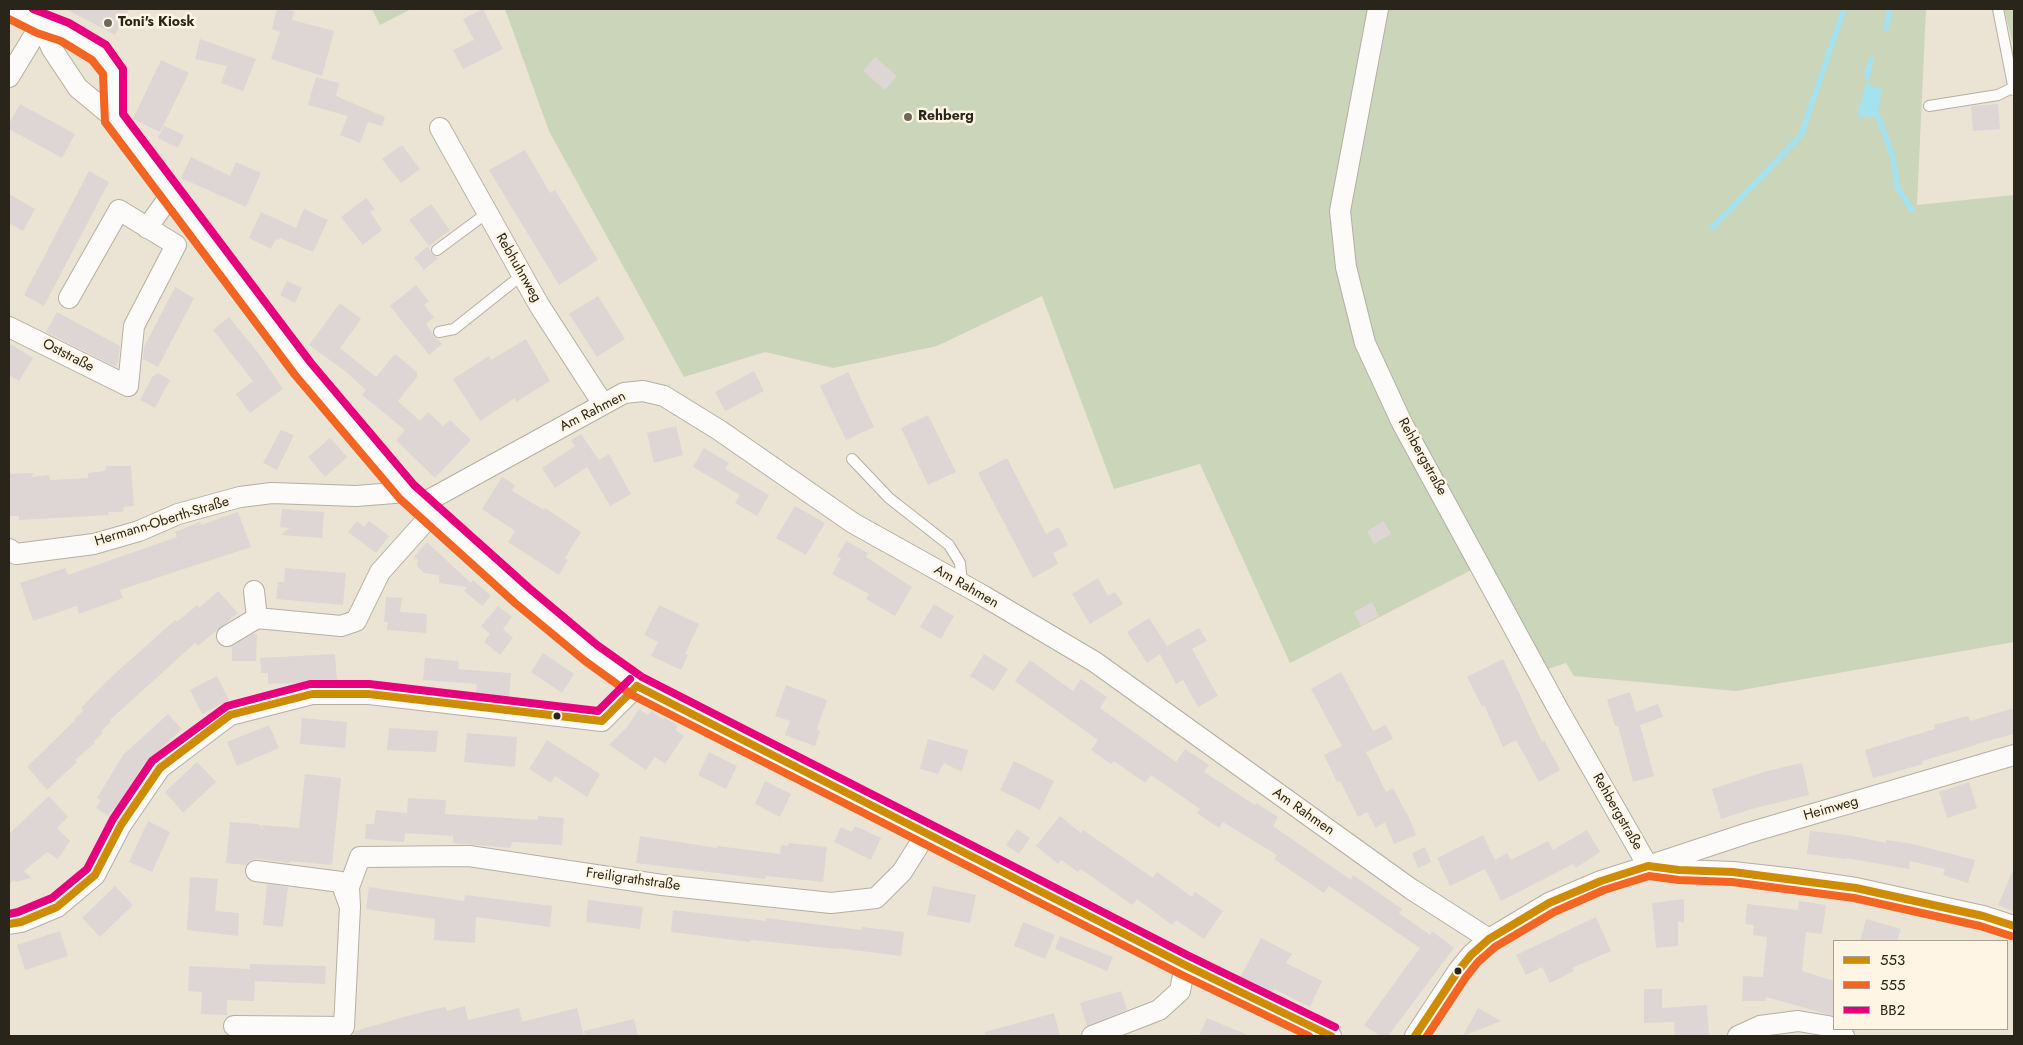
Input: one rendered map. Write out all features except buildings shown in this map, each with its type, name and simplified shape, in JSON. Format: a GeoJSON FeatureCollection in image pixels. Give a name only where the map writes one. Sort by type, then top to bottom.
{"type":"FeatureCollection","features":[{"type":"Feature","properties":{"kind":"street"},"geometry":{"type":"LineString","coordinates":[[11,9],[42,24],[65,32],[99,52],[114,71],[113,117]]}},
{"type":"Feature","properties":{"kind":"street","name":"Rehbergstraße"},"geometry":{"type":"LineString","coordinates":[[1378,9],[1340,212],[1346,267],[1365,342],[1402,423],[1558,709],[1648,866]]}},
{"type":"Feature","properties":{"kind":"street"},"geometry":{"type":"LineString","coordinates":[[9,77],[42,24]]}},
{"type":"Feature","properties":{"kind":"street"},"geometry":{"type":"LineString","coordinates":[[42,24],[52,49],[78,88],[113,117],[303,369],[419,504],[537,609],[592,653],[637,686],[1185,965],[1331,1036]]}},
{"type":"Feature","properties":{"kind":"street","name":"Rebhuhnweg"},"geometry":{"type":"LineString","coordinates":[[440,128],[539,304],[603,404]]}},
{"type":"Feature","properties":{"kind":"street"},"geometry":{"type":"LineString","coordinates":[[69,298],[119,210],[147,228],[172,193]]}},
{"type":"Feature","properties":{"kind":"street","name":"Oststraße"},"geometry":{"type":"LineString","coordinates":[[9,327],[128,386],[134,326],[176,245],[147,228]]}},
{"type":"Feature","properties":{"kind":"street","name":"Am Rahmen"},"geometry":{"type":"LineString","coordinates":[[419,504],[624,394],[643,390],[664,396],[719,430],[853,523],[1095,662],[1411,889],[1489,939]]}},
{"type":"Feature","properties":{"kind":"street","name":"Hermann-Oberth-Straße"},"geometry":{"type":"LineString","coordinates":[[9,548],[16,554],[94,544],[139,531],[178,514],[240,497],[272,493],[356,496],[419,504]]}},
{"type":"Feature","properties":{"kind":"street"},"geometry":{"type":"LineString","coordinates":[[227,636],[257,618],[341,626],[356,621],[380,572],[419,504]]}},
{"type":"Feature","properties":{"kind":"street"},"geometry":{"type":"LineString","coordinates":[[254,591],[257,618]]}},
{"type":"Feature","properties":{"kind":"street"},"geometry":{"type":"LineString","coordinates":[[9,924],[21,922],[58,907],[95,875],[121,825],[160,768],[230,715],[312,694],[369,694],[602,721],[637,686]]}},
{"type":"Feature","properties":{"kind":"street","name":"Heimweg"},"geometry":{"type":"LineString","coordinates":[[1415,1036],[1458,971],[1471,955],[1489,939],[1550,903],[1601,881],[1748,833],[2014,755]]}},
{"type":"Feature","properties":{"kind":"street","name":"Freiligrathstraße"},"geometry":{"type":"LineString","coordinates":[[234,1026],[344,1027],[350,907],[349,887],[360,857],[469,856],[662,885],[831,903],[876,898],[902,872],[926,834]]}},
{"type":"Feature","properties":{"kind":"street"},"geometry":{"type":"LineString","coordinates":[[1648,866],[1679,870],[1733,872],[1856,888],[1983,916],[2014,926]]}},
{"type":"Feature","properties":{"kind":"street","name":"Freiligrathstraße"},"geometry":{"type":"LineString","coordinates":[[256,871],[342,882],[350,907]]}},
{"type":"Feature","properties":{"kind":"street"},"geometry":{"type":"LineString","coordinates":[[1092,1036],[1159,1010],[1180,991],[1185,965]]}},
{"type":"Feature","properties":{"kind":"street"},"geometry":{"type":"LineString","coordinates":[[1738,1036],[1760,1026],[1798,1021],[1828,1026],[1833,1029]]}},
{"type":"Feature","properties":{"kind":"lane"},"geometry":{"type":"LineString","coordinates":[[1930,106],[1998,95],[2014,88],[1998,9]]}},
{"type":"Feature","properties":{"kind":"lane"},"geometry":{"type":"LineString","coordinates":[[437,250],[487,213]]}},
{"type":"Feature","properties":{"kind":"lane"},"geometry":{"type":"LineString","coordinates":[[439,332],[454,329],[522,275]]}},
{"type":"Feature","properties":{"kind":"lane"},"geometry":{"type":"LineString","coordinates":[[852,459],[889,498],[949,545],[960,563],[962,584]]}},
{"type":"Feature","properties":{"kind":"green space"},"geometry":{"type":"Polygon","coordinates":[[[372,9],[411,9],[380,25],[372,9]]]}},
{"type":"Feature","properties":{"kind":"green space"},"geometry":{"type":"Polygon","coordinates":[[[505,9],[1926,9],[1917,205],[2014,195],[2014,642],[1736,691],[1574,676],[1566,663],[1545,670],[1483,564],[1290,663],[1200,464],[1114,489],[1042,296],[937,346],[833,368],[765,352],[684,377],[549,131],[505,9]]]}},
{"type":"Feature","properties":{"kind":"green space"},"geometry":{"type":"Polygon","coordinates":[[[2004,9],[2014,9],[2014,48],[2004,9]]]}},
{"type":"Feature","properties":{"kind":"water"},"geometry":{"type":"Polygon","coordinates":[[[1866,83],[1870,83],[1872,87],[1882,89],[1878,116],[1857,117],[1866,83]]]}},
{"type":"Feature","properties":{"kind":"waterway"},"geometry":{"type":"LineString","coordinates":[[1713,227],[1801,135],[1844,9]]}},
{"type":"Feature","properties":{"kind":"waterway"},"geometry":{"type":"LineString","coordinates":[[1886,29],[1890,9]]}},
{"type":"Feature","properties":{"kind":"waterway"},"geometry":{"type":"LineString","coordinates":[[1867,77],[1871,59]]}},
{"type":"Feature","properties":{"kind":"waterway"},"geometry":{"type":"LineString","coordinates":[[1878,116],[1893,158],[1897,187],[1912,210]]}},
{"type":"Feature","properties":{"kind":"transit line","name":"BB2"},"geometry":{"type":"LineString","coordinates":[[33,9],[69,23],[106,45],[123,69],[123,114],[311,363],[414,485],[529,588],[597,645],[642,677],[1189,956],[1335,1027]]}},
{"type":"Feature","properties":{"kind":"transit line","name":"555"},"geometry":{"type":"LineString","coordinates":[[9,19],[37,33],[61,41],[92,60],[103,74],[105,122],[295,375],[400,499],[515,603],[585,661],[632,695],[1180,974],[1309,1036]]}},
{"type":"Feature","properties":{"kind":"transit line","name":"BB2"},"geometry":{"type":"LineString","coordinates":[[9,914],[52,898],[87,869],[113,819],[152,761],[227,706],[310,684],[369,684],[598,711],[630,679]]}},
{"type":"Feature","properties":{"kind":"transit line","name":"553"},"geometry":{"type":"LineString","coordinates":[[637,686],[1185,965],[1331,1036]]}},
{"type":"Feature","properties":{"kind":"transit line","name":"553"},"geometry":{"type":"LineString","coordinates":[[9,924],[21,922],[57,907],[95,875],[121,825],[160,768],[230,715],[312,694],[369,694],[602,721],[637,686]]}},
{"type":"Feature","properties":{"kind":"transit line","name":"553"},"geometry":{"type":"LineString","coordinates":[[1415,1036],[1458,971],[1471,955],[1489,939],[1549,903],[1601,881],[1648,866],[1679,870],[1733,872],[1856,888],[1983,916],[2014,926]]}},
{"type":"Feature","properties":{"kind":"transit line","name":"555"},"geometry":{"type":"LineString","coordinates":[[1427,1036],[1466,977],[1478,962],[1495,947],[1554,912],[1604,890],[1649,876],[1679,880],[1732,882],[1854,898],[1980,926],[2011,936]]}},
{"type":"Feature","properties":{"kind":"place","name":"Toni's Kiosk"},"geometry":{"type":"Point","coordinates":[108,23]}},
{"type":"Feature","properties":{"kind":"place","name":"Rehberg"},"geometry":{"type":"Point","coordinates":[908,117]}}]}
